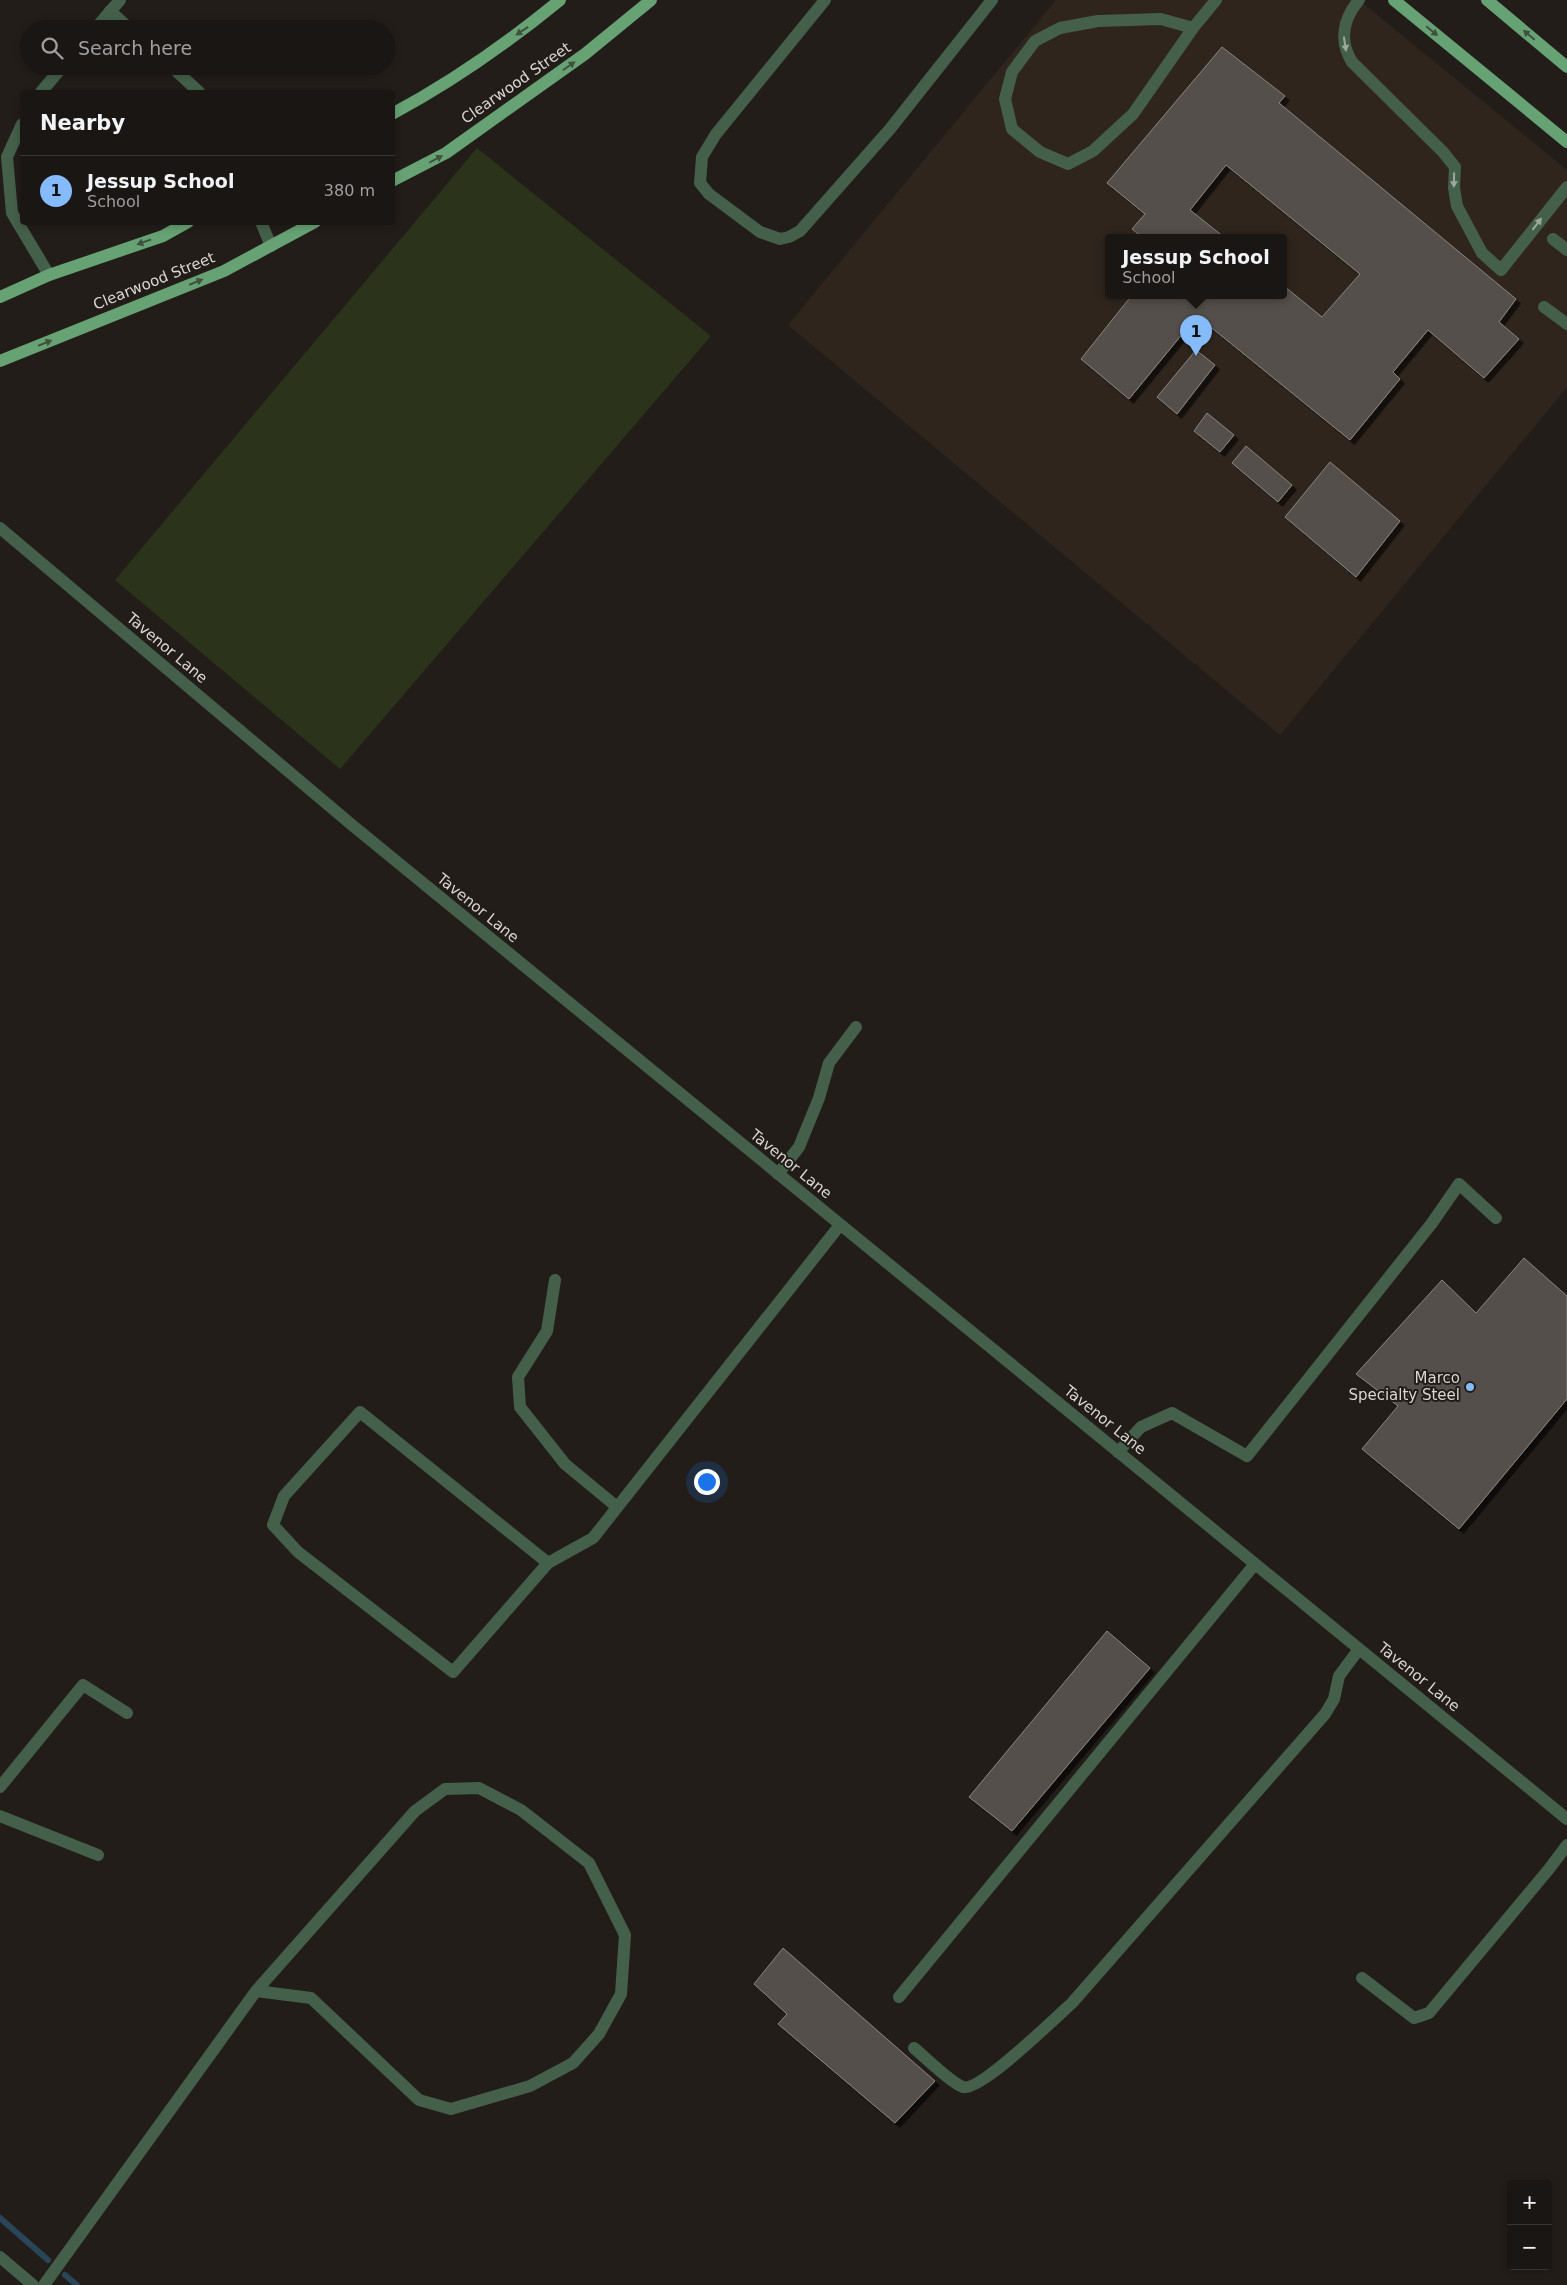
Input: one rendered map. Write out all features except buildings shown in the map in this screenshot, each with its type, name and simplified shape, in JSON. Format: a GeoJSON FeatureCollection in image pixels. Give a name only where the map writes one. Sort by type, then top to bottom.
{"type":"FeatureCollection","features":[{"type":"Feature","properties":{"kind":"main road"},"geometry":{"type":"LineString","coordinates":[[395,112],[413,103],[527,27],[560,0]]}},
{"type":"Feature","properties":{"kind":"main road","name":"Clearwood Street"},"geometry":{"type":"LineString","coordinates":[[395,179],[446,153],[586,54],[651,0]]}},
{"type":"Feature","properties":{"kind":"main road"},"geometry":{"type":"LineString","coordinates":[[1394,0],[1567,142]]}},
{"type":"Feature","properties":{"kind":"main road"},"geometry":{"type":"LineString","coordinates":[[1486,0],[1567,66]]}},
{"type":"Feature","properties":{"kind":"main road"},"geometry":{"type":"LineString","coordinates":[[0,297],[49,275],[163,236],[183,225]]}},
{"type":"Feature","properties":{"kind":"main road","name":"Clearwood Street"},"geometry":{"type":"LineString","coordinates":[[0,361],[224,271],[310,225]]}},
{"type":"Feature","properties":{"kind":"street"},"geometry":{"type":"LineString","coordinates":[[102,20],[120,0]]}},
{"type":"Feature","properties":{"kind":"street"},"geometry":{"type":"LineString","coordinates":[[825,0],[716,134],[702,157],[700,183],[709,194],[760,232],[771,237],[789,237],[810,221],[890,130],[992,0]]}},
{"type":"Feature","properties":{"kind":"street"},"geometry":{"type":"LineString","coordinates":[[1193,28],[1160,20],[1098,21],[1060,28],[1035,41],[1012,72],[1006,99],[1012,129],[1040,152],[1068,164],[1093,151],[1133,114],[1193,28],[1216,0]]}},
{"type":"Feature","properties":{"kind":"street"},"geometry":{"type":"LineString","coordinates":[[1360,0],[1351,10],[1346,24],[1343,38],[1345,50],[1352,62],[1443,152],[1455,167],[1454,188],[1457,206],[1482,253],[1502,270],[1567,186]]}},
{"type":"Feature","properties":{"kind":"street"},"geometry":{"type":"LineString","coordinates":[[110,11],[120,20]]}},
{"type":"Feature","properties":{"kind":"street"},"geometry":{"type":"LineString","coordinates":[[43,90],[56,75]]}},
{"type":"Feature","properties":{"kind":"street"},"geometry":{"type":"LineString","coordinates":[[181,75],[198,90]]}},
{"type":"Feature","properties":{"kind":"street"},"geometry":{"type":"LineString","coordinates":[[20,128],[7,157],[6,213],[49,275]]}},
{"type":"Feature","properties":{"kind":"street"},"geometry":{"type":"LineString","coordinates":[[262,225],[271,246]]}},
{"type":"Feature","properties":{"kind":"street"},"geometry":{"type":"LineString","coordinates":[[1553,239],[1567,250]]}},
{"type":"Feature","properties":{"kind":"street"},"geometry":{"type":"LineString","coordinates":[[1544,307],[1567,324]]}},
{"type":"Feature","properties":{"kind":"street","name":"Tavenor Lane"},"geometry":{"type":"LineString","coordinates":[[0,528],[359,832],[1567,1820]]}},
{"type":"Feature","properties":{"kind":"street"},"geometry":{"type":"LineString","coordinates":[[778,1174],[798,1147],[819,1098],[830,1063],[856,1027]]}},
{"type":"Feature","properties":{"kind":"street"},"geometry":{"type":"LineString","coordinates":[[1118,1452],[1141,1427],[1172,1413],[1247,1456],[1432,1223],[1459,1184],[1496,1218]]}},
{"type":"Feature","properties":{"kind":"street"},"geometry":{"type":"LineString","coordinates":[[548,1563],[360,1412],[284,1496],[273,1525],[298,1552],[452,1672],[548,1563],[593,1538],[840,1225]]}},
{"type":"Feature","properties":{"kind":"street"},"geometry":{"type":"LineString","coordinates":[[555,1280],[546,1330],[518,1377],[520,1407],[565,1464],[617,1507]]}},
{"type":"Feature","properties":{"kind":"street"},"geometry":{"type":"LineString","coordinates":[[899,1997],[1255,1564]]}},
{"type":"Feature","properties":{"kind":"street"},"geometry":{"type":"LineString","coordinates":[[914,2048],[954,2081],[963,2087],[972,2087],[1000,2068],[1037,2036],[1072,2003],[1325,1714],[1334,1699],[1339,1676],[1359,1649]]}},
{"type":"Feature","properties":{"kind":"street"},"geometry":{"type":"LineString","coordinates":[[0,1787],[83,1685],[127,1713]]}},
{"type":"Feature","properties":{"kind":"street"},"geometry":{"type":"LineString","coordinates":[[44,2285],[256,1991],[415,1810],[445,1789],[479,1788],[521,1810],[589,1863],[625,1935],[621,1994],[599,2034],[573,2062],[530,2086],[451,2109],[419,2100],[311,1998],[256,1991]]}},
{"type":"Feature","properties":{"kind":"street"},"geometry":{"type":"LineString","coordinates":[[0,1816],[98,1854]]}},
{"type":"Feature","properties":{"kind":"street"},"geometry":{"type":"LineString","coordinates":[[1362,1978],[1414,2018],[1429,2013],[1567,1845]]}},
{"type":"Feature","properties":{"kind":"street"},"geometry":{"type":"LineString","coordinates":[[0,2257],[33,2285]]}},
{"type":"Feature","properties":{"kind":"shaded area"},"geometry":{"type":"Polygon","coordinates":[[[1056,0],[1359,0],[1567,170],[1567,387],[1280,735],[788,325],[1056,0]]]}},
{"type":"Feature","properties":{"kind":"green space"},"geometry":{"type":"Polygon","coordinates":[[[477,148],[711,336],[340,769],[115,580],[477,148]]]}},
{"type":"Feature","properties":{"kind":"waterway"},"geometry":{"type":"LineString","coordinates":[[0,2218],[48,2260]]}},
{"type":"Feature","properties":{"kind":"waterway"},"geometry":{"type":"LineString","coordinates":[[65,2275],[77,2285]]}},
{"type":"Feature","properties":{"kind":"place","name":"Jessup School"},"geometry":{"type":"Point","coordinates":[1196,356]}},
{"type":"Feature","properties":{"kind":"place","name":"Marco Specialty Steel"},"geometry":{"type":"Point","coordinates":[1470,1387]}}]}
